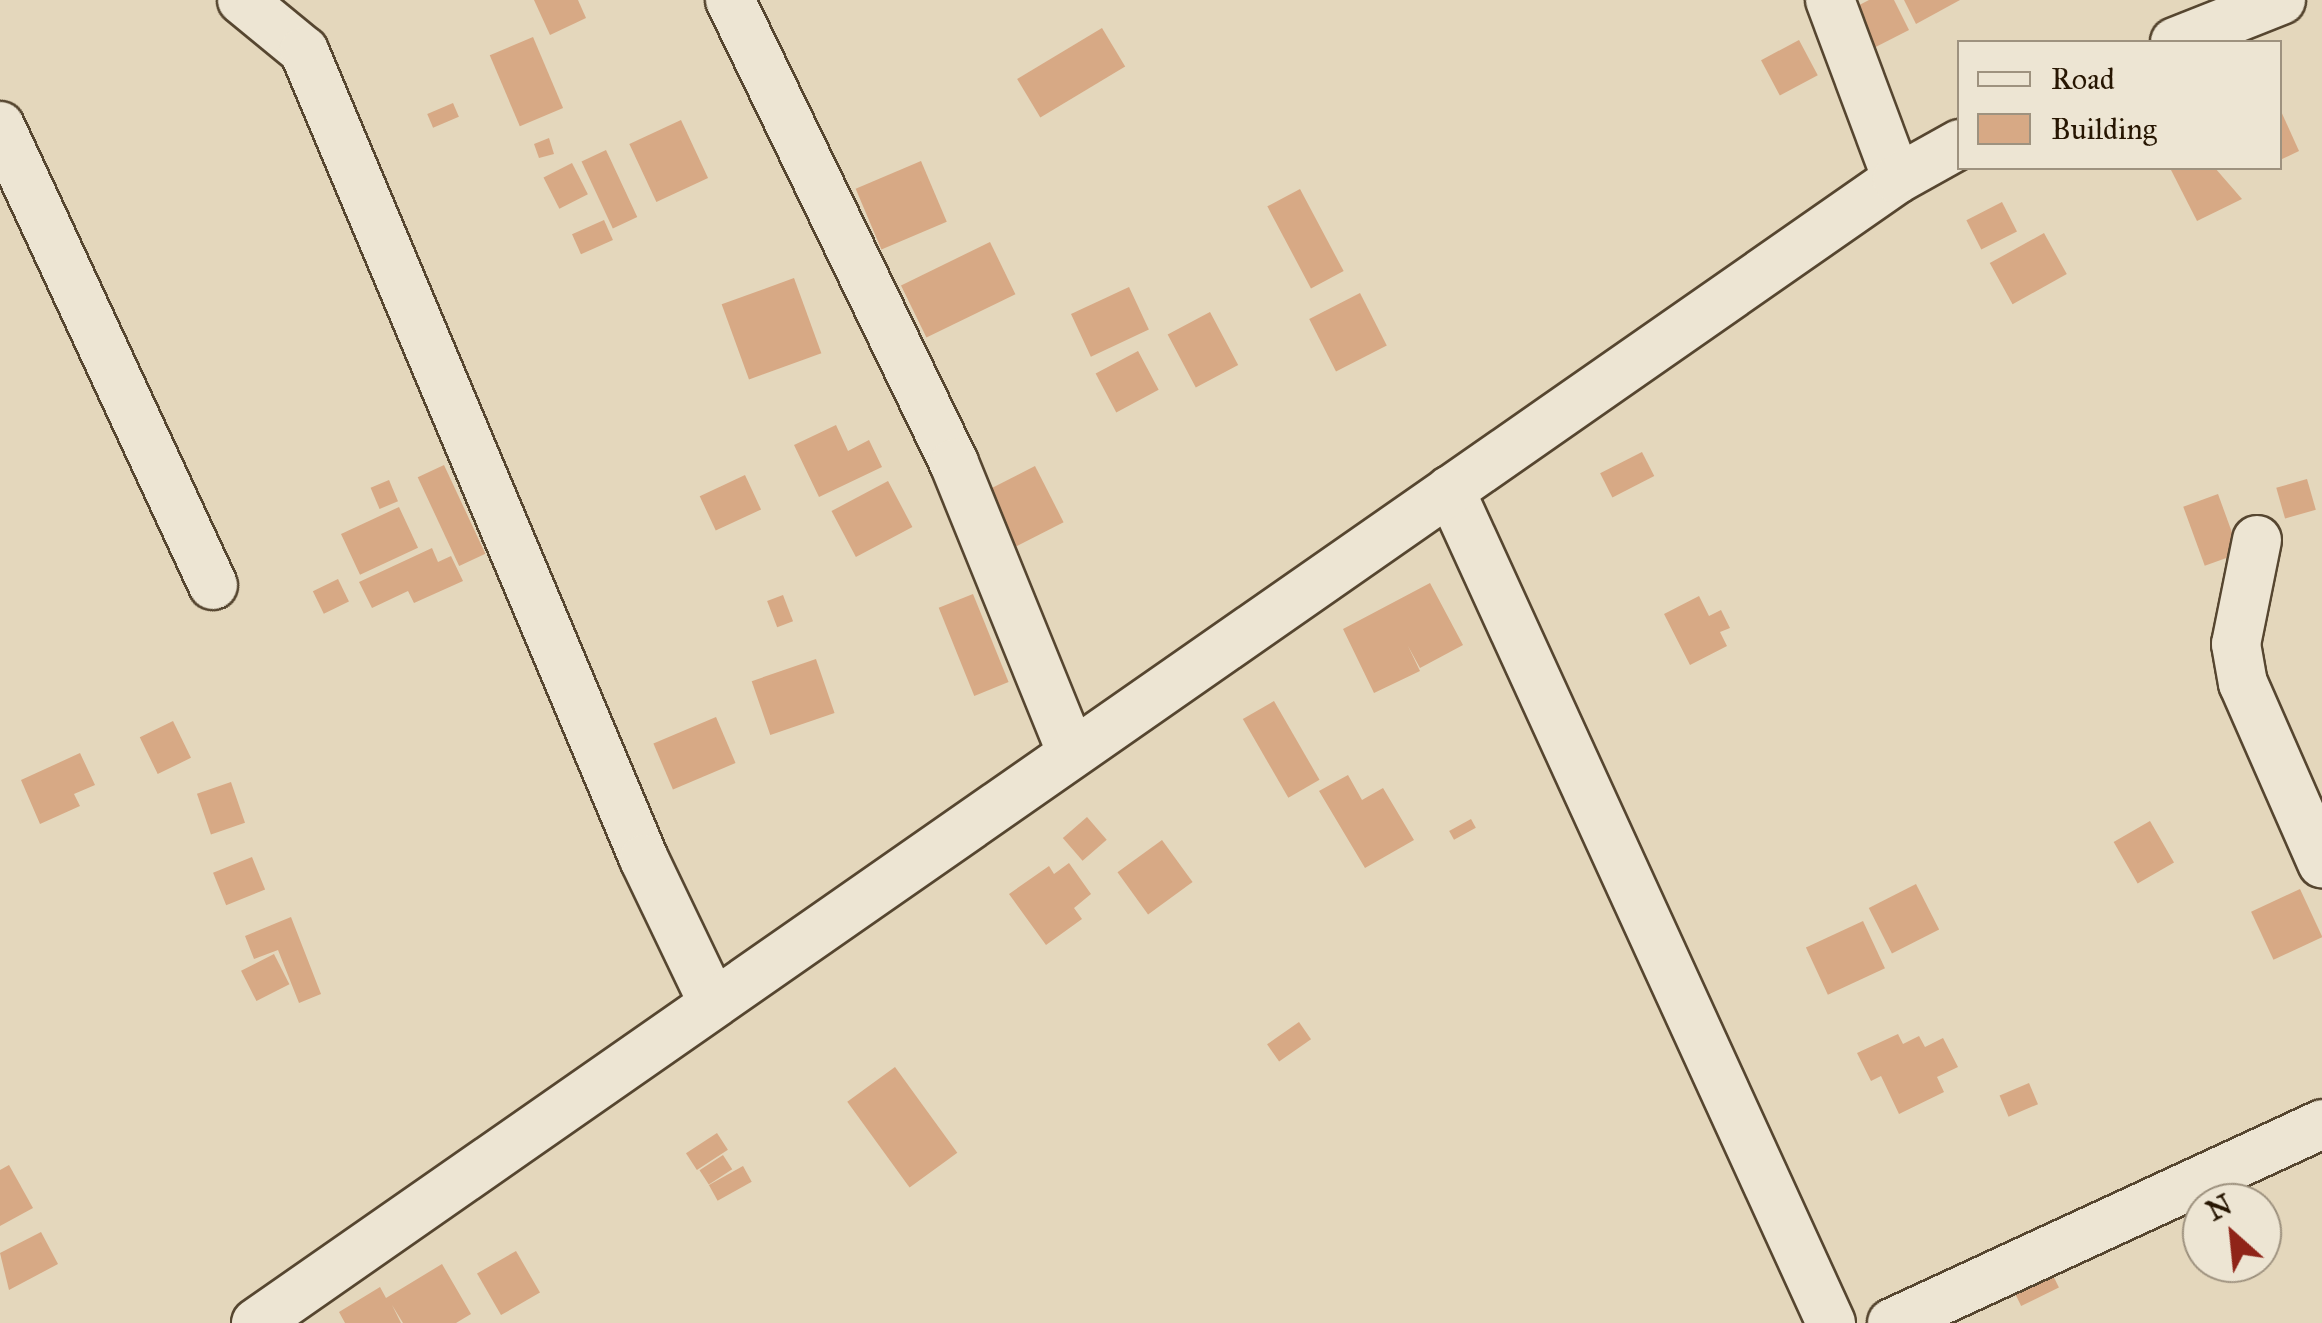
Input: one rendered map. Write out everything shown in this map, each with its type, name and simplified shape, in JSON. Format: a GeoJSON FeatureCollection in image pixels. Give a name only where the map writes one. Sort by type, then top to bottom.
{"type":"FeatureCollection","features":[{"type":"Feature","properties":{"kind":"street"},"geometry":{"type":"LineString","coordinates":[[242,0],[304,51],[644,859],[713,1003]]}},
{"type":"Feature","properties":{"kind":"street"},"geometry":{"type":"LineString","coordinates":[[730,0],[954,463],[1071,751]]}},
{"type":"Feature","properties":{"kind":"street"},"geometry":{"type":"LineString","coordinates":[[1830,0],[1897,178]]}},
{"type":"Feature","properties":{"kind":"street"},"geometry":{"type":"LineString","coordinates":[[2179,40],[2282,0]]}},
{"type":"Feature","properties":{"kind":"street"},"geometry":{"type":"LineString","coordinates":[[0,126],[213,586]]}},
{"type":"Feature","properties":{"kind":"street"},"geometry":{"type":"LineString","coordinates":[[256,1323],[1897,178],[1957,146]]}},
{"type":"Feature","properties":{"kind":"street"},"geometry":{"type":"LineString","coordinates":[[1450,490],[1831,1323]]}},
{"type":"Feature","properties":{"kind":"street"},"geometry":{"type":"LineString","coordinates":[[2257,540],[2236,644],[2242,683],[2322,863]]}},
{"type":"Feature","properties":{"kind":"street"},"geometry":{"type":"LineString","coordinates":[[1892,1323],[2322,1124]]}},
{"type":"Feature","properties":{"kind":"building"},"geometry":{"type":"Polygon","coordinates":[[[534,0],[578,0],[586,18],[550,35],[534,0]]]}},
{"type":"Feature","properties":{"kind":"building"},"geometry":{"type":"Polygon","coordinates":[[[1869,0],[1894,0],[1909,30],[1858,56],[1838,16],[1869,0]]]}},
{"type":"Feature","properties":{"kind":"building"},"geometry":{"type":"Polygon","coordinates":[[[1904,0],[1960,0],[1916,24],[1904,0]]]}},
{"type":"Feature","properties":{"kind":"building"},"geometry":{"type":"Polygon","coordinates":[[[1102,28],[1125,67],[1040,118],[1017,79],[1102,28]]]}},
{"type":"Feature","properties":{"kind":"building"},"geometry":{"type":"Polygon","coordinates":[[[533,37],[563,108],[520,126],[490,55],[533,37]]]}},
{"type":"Feature","properties":{"kind":"building"},"geometry":{"type":"Polygon","coordinates":[[[1799,40],[1818,75],[1780,96],[1761,60],[1799,40]]]}},
{"type":"Feature","properties":{"kind":"building"},"geometry":{"type":"Polygon","coordinates":[[[453,103],[459,117],[433,128],[427,114],[453,103]]]}},
{"type":"Feature","properties":{"kind":"building"},"geometry":{"type":"Polygon","coordinates":[[[2282,113],[2299,151],[2282,159],[2282,113]]]}},
{"type":"Feature","properties":{"kind":"building"},"geometry":{"type":"Polygon","coordinates":[[[681,120],[708,178],[656,202],[629,144],[681,120]]]}},
{"type":"Feature","properties":{"kind":"building"},"geometry":{"type":"Polygon","coordinates":[[[549,138],[554,154],[539,158],[534,144],[549,138]]]}},
{"type":"Feature","properties":{"kind":"building"},"geometry":{"type":"Polygon","coordinates":[[[606,150],[637,217],[613,228],[582,161],[606,150]]]}},
{"type":"Feature","properties":{"kind":"building"},"geometry":{"type":"Polygon","coordinates":[[[921,161],[947,222],[881,249],[856,189],[921,161]]]}},
{"type":"Feature","properties":{"kind":"building"},"geometry":{"type":"Polygon","coordinates":[[[572,163],[588,194],[559,209],[543,178],[572,163]]]}},
{"type":"Feature","properties":{"kind":"building"},"geometry":{"type":"Polygon","coordinates":[[[2171,170],[2217,170],[2242,199],[2197,221],[2171,170]]]}},
{"type":"Feature","properties":{"kind":"building"},"geometry":{"type":"Polygon","coordinates":[[[1300,189],[1344,271],[1311,288],[1267,206],[1300,189]]]}},
{"type":"Feature","properties":{"kind":"building"},"geometry":{"type":"Polygon","coordinates":[[[2002,202],[2017,231],[1981,250],[1966,220],[2002,202]]]}},
{"type":"Feature","properties":{"kind":"building"},"geometry":{"type":"Polygon","coordinates":[[[604,220],[613,240],[581,254],[572,234],[604,220]]]}},
{"type":"Feature","properties":{"kind":"building"},"geometry":{"type":"Polygon","coordinates":[[[2044,233],[2067,274],[2013,304],[1990,263],[2044,233]]]}},
{"type":"Feature","properties":{"kind":"building"},"geometry":{"type":"Polygon","coordinates":[[[990,242],[1015,294],[926,338],[901,285],[990,242]]]}},
{"type":"Feature","properties":{"kind":"building"},"geometry":{"type":"Polygon","coordinates":[[[794,278],[821,353],[749,380],[722,304],[794,278]]]}},
{"type":"Feature","properties":{"kind":"building"},"geometry":{"type":"Polygon","coordinates":[[[1129,287],[1149,330],[1091,357],[1071,314],[1129,287]]]}},
{"type":"Feature","properties":{"kind":"building"},"geometry":{"type":"Polygon","coordinates":[[[1360,293],[1387,346],[1336,371],[1309,319],[1360,293]]]}},
{"type":"Feature","properties":{"kind":"building"},"geometry":{"type":"Polygon","coordinates":[[[1210,312],[1238,365],[1196,388],[1168,335],[1210,312]]]}},
{"type":"Feature","properties":{"kind":"building"},"geometry":{"type":"Polygon","coordinates":[[[1138,351],[1159,390],[1116,412],[1096,374],[1138,351]]]}},
{"type":"Feature","properties":{"kind":"building"},"geometry":{"type":"Polygon","coordinates":[[[836,425],[848,451],[869,440],[882,467],[819,497],[794,445],[836,425]]]}},
{"type":"Feature","properties":{"kind":"building"},"geometry":{"type":"Polygon","coordinates":[[[1642,452],[1654,476],[1612,497],[1600,473],[1642,452]]]}},
{"type":"Feature","properties":{"kind":"building"},"geometry":{"type":"Polygon","coordinates":[[[444,465],[485,554],[459,566],[418,477],[444,465]]]}},
{"type":"Feature","properties":{"kind":"building"},"geometry":{"type":"Polygon","coordinates":[[[1035,466],[1064,522],[1010,549],[982,493],[1035,466]]]}},
{"type":"Feature","properties":{"kind":"building"},"geometry":{"type":"Polygon","coordinates":[[[745,475],[761,509],[716,531],[700,496],[745,475]]]}},
{"type":"Feature","properties":{"kind":"building"},"geometry":{"type":"Polygon","coordinates":[[[2307,479],[2316,510],[2285,519],[2276,488],[2307,479]]]}},
{"type":"Feature","properties":{"kind":"building"},"geometry":{"type":"Polygon","coordinates":[[[389,480],[398,501],[380,509],[371,488],[389,480]]]}},
{"type":"Feature","properties":{"kind":"building"},"geometry":{"type":"Polygon","coordinates":[[[888,481],[912,527],[856,557],[831,511],[888,481]]]}},
{"type":"Feature","properties":{"kind":"building"},"geometry":{"type":"Polygon","coordinates":[[[2218,494],[2240,553],[2205,566],[2183,507],[2218,494]]]}},
{"type":"Feature","properties":{"kind":"building"},"geometry":{"type":"Polygon","coordinates":[[[399,507],[418,548],[360,575],[341,534],[399,507]]]}},
{"type":"Feature","properties":{"kind":"building"},"geometry":{"type":"Polygon","coordinates":[[[432,548],[438,562],[451,556],[463,581],[414,603],[408,591],[372,608],[359,582],[432,548]]]}},
{"type":"Feature","properties":{"kind":"building"},"geometry":{"type":"Polygon","coordinates":[[[338,579],[349,601],[324,614],[313,591],[338,579]]]}},
{"type":"Feature","properties":{"kind":"building"},"geometry":{"type":"Polygon","coordinates":[[[1430,583],[1463,645],[1420,668],[1408,646],[1420,671],[1374,693],[1343,629],[1430,583]]]}},
{"type":"Feature","properties":{"kind":"building"},"geometry":{"type":"Polygon","coordinates":[[[973,594],[1009,682],[974,696],[939,608],[973,594]]]}},
{"type":"Feature","properties":{"kind":"building"},"geometry":{"type":"Polygon","coordinates":[[[783,595],[793,621],[777,627],[767,601],[783,595]]]}},
{"type":"Feature","properties":{"kind":"building"},"geometry":{"type":"Polygon","coordinates":[[[1699,596],[1709,616],[1721,610],[1730,628],[1720,632],[1727,646],[1690,665],[1664,614],[1699,596]]]}},
{"type":"Feature","properties":{"kind":"building"},"geometry":{"type":"Polygon","coordinates":[[[816,659],[835,713],[770,735],[752,681],[816,659]]]}},
{"type":"Feature","properties":{"kind":"building"},"geometry":{"type":"Polygon","coordinates":[[[1274,701],[1320,780],[1288,798],[1243,719],[1274,701]]]}},
{"type":"Feature","properties":{"kind":"building"},"geometry":{"type":"Polygon","coordinates":[[[716,717],[736,763],[673,790],[653,744],[716,717]]]}},
{"type":"Feature","properties":{"kind":"building"},"geometry":{"type":"Polygon","coordinates":[[[173,721],[191,758],[158,774],[140,737],[173,721]]]}},
{"type":"Feature","properties":{"kind":"building"},"geometry":{"type":"Polygon","coordinates":[[[80,753],[95,785],[74,794],[80,806],[40,824],[21,780],[80,753]]]}},
{"type":"Feature","properties":{"kind":"building"},"geometry":{"type":"Polygon","coordinates":[[[1348,775],[1362,800],[1383,788],[1414,840],[1365,868],[1319,791],[1348,775]]]}},
{"type":"Feature","properties":{"kind":"building"},"geometry":{"type":"Polygon","coordinates":[[[231,782],[245,823],[211,834],[197,794],[231,782]]]}},
{"type":"Feature","properties":{"kind":"building"},"geometry":{"type":"Polygon","coordinates":[[[1087,817],[1107,840],[1083,861],[1063,838],[1087,817]]]}},
{"type":"Feature","properties":{"kind":"building"},"geometry":{"type":"Polygon","coordinates":[[[1471,819],[1476,828],[1454,840],[1449,831],[1471,819]]]}},
{"type":"Feature","properties":{"kind":"building"},"geometry":{"type":"Polygon","coordinates":[[[2150,821],[2174,863],[2138,884],[2114,842],[2150,821]]]}},
{"type":"Feature","properties":{"kind":"building"},"geometry":{"type":"Polygon","coordinates":[[[1162,840],[1193,882],[1148,914],[1118,872],[1162,840]]]}},
{"type":"Feature","properties":{"kind":"building"},"geometry":{"type":"Polygon","coordinates":[[[252,857],[265,889],[226,905],[213,873],[252,857]]]}},
{"type":"Feature","properties":{"kind":"building"},"geometry":{"type":"Polygon","coordinates":[[[1069,863],[1091,894],[1074,908],[1082,919],[1046,945],[1009,894],[1049,866],[1054,874],[1069,863]]]}},
{"type":"Feature","properties":{"kind":"building"},"geometry":{"type":"Polygon","coordinates":[[[1916,884],[1939,929],[1892,954],[1869,908],[1916,884]]]}},
{"type":"Feature","properties":{"kind":"building"},"geometry":{"type":"Polygon","coordinates":[[[2300,889],[2322,937],[2273,960],[2251,912],[2300,889]]]}},
{"type":"Feature","properties":{"kind":"building"},"geometry":{"type":"Polygon","coordinates":[[[291,917],[321,994],[299,1003],[278,950],[254,959],[245,936],[291,917]]]}},
{"type":"Feature","properties":{"kind":"building"},"geometry":{"type":"Polygon","coordinates":[[[1863,921],[1885,968],[1828,995],[1806,948],[1863,921]]]}},
{"type":"Feature","properties":{"kind":"building"},"geometry":{"type":"Polygon","coordinates":[[[274,954],[289,984],[256,1001],[241,971],[274,954]]]}},
{"type":"Feature","properties":{"kind":"building"},"geometry":{"type":"Polygon","coordinates":[[[1299,1022],[1311,1039],[1279,1062],[1267,1044],[1299,1022]]]}},
{"type":"Feature","properties":{"kind":"building"},"geometry":{"type":"Polygon","coordinates":[[[1898,1034],[1903,1044],[1919,1036],[1925,1047],[1943,1038],[1958,1067],[1937,1077],[1944,1092],[1899,1114],[1881,1076],[1871,1081],[1857,1053],[1898,1034]]]}},
{"type":"Feature","properties":{"kind":"building"},"geometry":{"type":"Polygon","coordinates":[[[895,1067],[957,1153],[910,1187],[847,1102],[895,1067]]]}},
{"type":"Feature","properties":{"kind":"building"},"geometry":{"type":"Polygon","coordinates":[[[2029,1083],[2038,1104],[2009,1117],[2000,1096],[2029,1083]]]}},
{"type":"Feature","properties":{"kind":"building"},"geometry":{"type":"Polygon","coordinates":[[[717,1133],[728,1150],[697,1170],[686,1153],[717,1133]]]}},
{"type":"Feature","properties":{"kind":"building"},"geometry":{"type":"Polygon","coordinates":[[[723,1155],[732,1169],[709,1185],[700,1170],[723,1155]]]}},
{"type":"Feature","properties":{"kind":"building"},"geometry":{"type":"Polygon","coordinates":[[[9,1165],[33,1208],[0,1226],[0,1170],[9,1165]]]}},
{"type":"Feature","properties":{"kind":"building"},"geometry":{"type":"Polygon","coordinates":[[[743,1166],[752,1182],[718,1201],[709,1185],[743,1166]]]}},
{"type":"Feature","properties":{"kind":"building"},"geometry":{"type":"Polygon","coordinates":[[[41,1232],[58,1264],[9,1290],[0,1253],[41,1232]]]}},
{"type":"Feature","properties":{"kind":"building"},"geometry":{"type":"Polygon","coordinates":[[[516,1251],[540,1293],[501,1315],[477,1274],[516,1251]]]}},
{"type":"Feature","properties":{"kind":"building"},"geometry":{"type":"Polygon","coordinates":[[[2044,1257],[2059,1288],[2021,1306],[2006,1275],[2044,1257]]]}},
{"type":"Feature","properties":{"kind":"building"},"geometry":{"type":"Polygon","coordinates":[[[442,1264],[471,1314],[456,1323],[403,1323],[392,1305],[401,1323],[345,1323],[339,1312],[380,1287],[386,1298],[442,1264]]]}}]}
